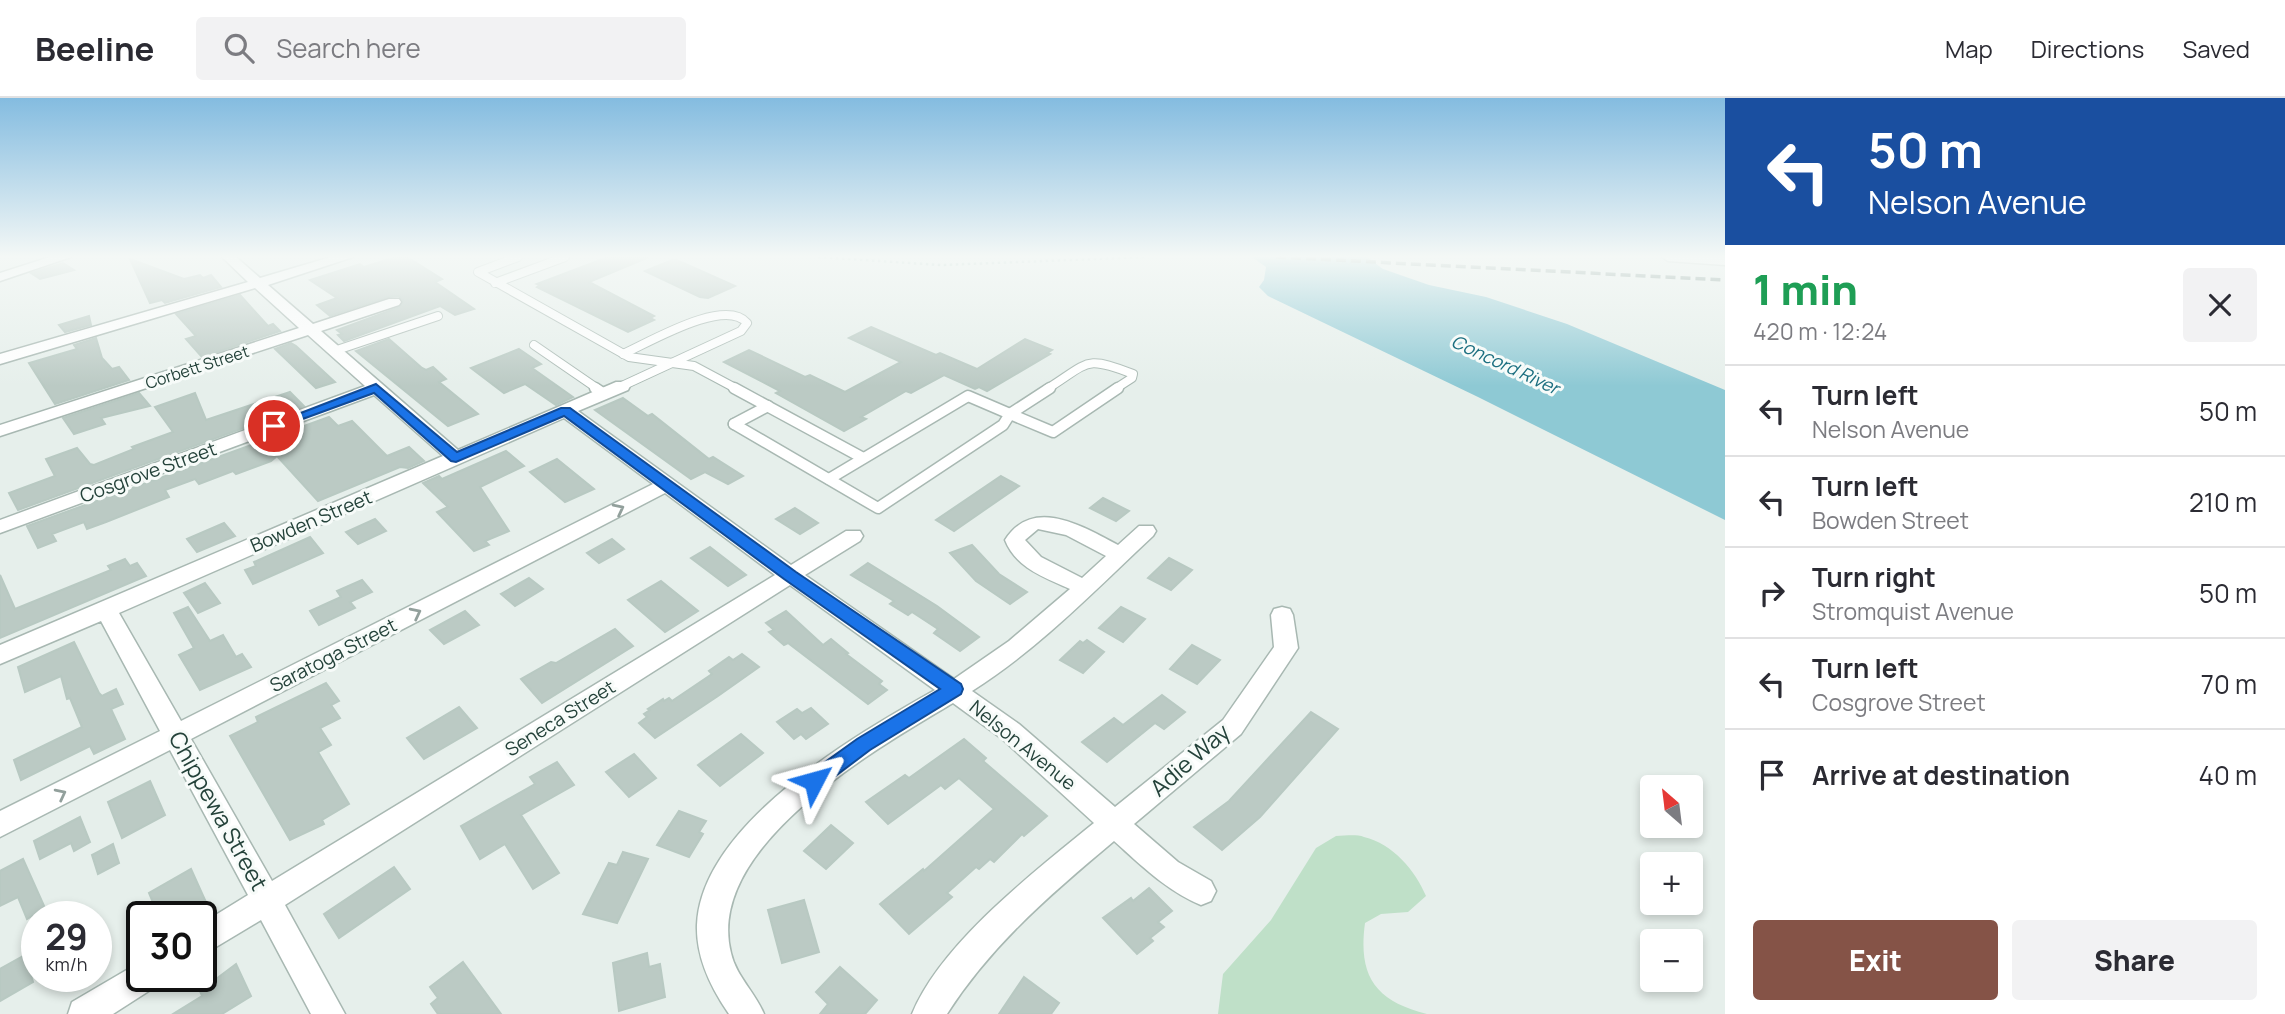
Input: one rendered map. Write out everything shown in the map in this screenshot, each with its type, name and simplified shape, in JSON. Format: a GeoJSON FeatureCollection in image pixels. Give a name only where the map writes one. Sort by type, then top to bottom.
{"type":"FeatureCollection","features":[{"type":"Feature","properties":{"kind":"street"},"geometry":{"type":"LineString","coordinates":[[0,359],[201,300]]}},
{"type":"Feature","properties":{"kind":"street"},"geometry":{"type":"LineString","coordinates":[[277,300],[456,458]]}},
{"type":"Feature","properties":{"kind":"street","name":"Corbett Street"},"geometry":{"type":"LineString","coordinates":[[0,431],[394,302]]}},
{"type":"Feature","properties":{"kind":"street","name":"Cosgrove Street"},"geometry":{"type":"LineString","coordinates":[[0,527],[376,388]]}},
{"type":"Feature","properties":{"kind":"street","name":"Bowden Street"},"geometry":{"type":"LineString","coordinates":[[0,655],[613,390]]}},
{"type":"Feature","properties":{"kind":"street","name":"Nelson Avenue"},"geometry":{"type":"LineString","coordinates":[[566,411],[790,575],[954,689],[1041,756],[1168,871],[1201,891]]}},
{"type":"Feature","properties":{"kind":"street","name":"Saratoga Street"},"geometry":{"type":"LineString","coordinates":[[0,825],[666,485]]}},
{"type":"Feature","properties":{"kind":"street"},"geometry":{"type":"LineString","coordinates":[[1083,587],[1028,559],[1016,548],[1015,540],[1027,527],[1040,523],[1059,525],[1119,555]]}},
{"type":"Feature","properties":{"kind":"street"},"geometry":{"type":"LineString","coordinates":[[748,1014],[724,979],[713,952],[714,902],[737,857],[777,814],[838,761],[999,662],[1146,531]]}},
{"type":"Feature","properties":{"kind":"street","name":"Seneca Street"},"geometry":{"type":"LineString","coordinates":[[217,931],[853,536]]}},
{"type":"Feature","properties":{"kind":"street","name":"Chippewa Street"},"geometry":{"type":"LineString","coordinates":[[106,609],[329,1014]]}},
{"type":"Feature","properties":{"kind":"street","name":"Adie Way"},"geometry":{"type":"LineString","coordinates":[[928,1014],[955,973],[982,941],[1039,885],[1231,727],[1286,648],[1282,615]]}},
{"type":"Feature","properties":{"kind":"street"},"geometry":{"type":"LineString","coordinates":[[84,1014],[126,987]]}},
{"type":"Feature","properties":{"kind":"lane"},"geometry":{"type":"LineString","coordinates":[[525,300],[636,360],[676,361],[694,366],[863,458]]}},
{"type":"Feature","properties":{"kind":"lane"},"geometry":{"type":"LineString","coordinates":[[534,345],[613,390],[741,331],[746,327],[746,320],[734,314],[711,315],[623,354]]}},
{"type":"Feature","properties":{"kind":"lane"},"geometry":{"type":"LineString","coordinates":[[334,351],[438,317]]}},
{"type":"Feature","properties":{"kind":"lane"},"geometry":{"type":"LineString","coordinates":[[768,406],[734,424],[828,479],[878,508],[1003,425],[1010,414],[1093,360],[1133,374],[1058,430],[1047,431],[1010,414],[968,396],[828,479]]}},
{"type":"Feature","properties":{"kind":"green space"},"geometry":{"type":"Polygon","coordinates":[[[1354,835],[1375,840],[1402,859],[1421,886],[1426,896],[1408,912],[1381,914],[1365,923],[1363,941],[1368,971],[1382,993],[1394,1002],[1427,1014],[1218,1014],[1223,974],[1271,920],[1316,848],[1336,836],[1354,835]]]}},
{"type":"Feature","properties":{"kind":"water","name":"Concord River"},"geometry":{"type":"Polygon","coordinates":[[[1276,300],[1494,300],[1567,324],[1725,390],[1725,520],[1276,300]]]}},
{"type":"Feature","properties":{"kind":"building"},"geometry":{"type":"Polygon","coordinates":[[[149,300],[176,300],[165,303],[162,300],[150,303],[149,300]]]}},
{"type":"Feature","properties":{"kind":"building"},"geometry":{"type":"Polygon","coordinates":[[[224,300],[244,300],[268,326],[273,324],[280,331],[202,357],[186,339],[196,336],[176,314],[224,300]]]}},
{"type":"Feature","properties":{"kind":"building"},"geometry":{"type":"Polygon","coordinates":[[[332,300],[380,300],[330,316],[317,305],[332,300]]]}},
{"type":"Feature","properties":{"kind":"building"},"geometry":{"type":"Polygon","coordinates":[[[461,300],[474,309],[455,315],[440,306],[344,341],[338,335],[342,334],[337,330],[400,307],[403,301],[461,300]]]}},
{"type":"Feature","properties":{"kind":"building"},"geometry":{"type":"Polygon","coordinates":[[[563,300],[623,300],[654,316],[650,318],[654,320],[628,332],[563,300]]]}},
{"type":"Feature","properties":{"kind":"building"},"geometry":{"type":"Polygon","coordinates":[[[89,316],[91,325],[65,332],[59,325],[89,316]]]}},
{"type":"Feature","properties":{"kind":"building"},"geometry":{"type":"Polygon","coordinates":[[[871,327],[977,369],[1025,339],[1052,350],[1047,353],[1050,354],[987,391],[979,387],[975,389],[944,375],[911,393],[906,391],[861,417],[866,419],[844,431],[776,393],[780,391],[724,362],[749,350],[805,377],[810,375],[845,392],[901,362],[849,338],[871,327]]]}},
{"type":"Feature","properties":{"kind":"building"},"geometry":{"type":"Polygon","coordinates":[[[96,338],[102,358],[112,369],[119,367],[129,380],[55,404],[29,363],[77,349],[74,345],[96,338]]]}},
{"type":"Feature","properties":{"kind":"building"},"geometry":{"type":"Polygon","coordinates":[[[389,339],[422,368],[426,370],[433,367],[446,379],[439,382],[478,414],[448,426],[356,351],[389,339]]]}},
{"type":"Feature","properties":{"kind":"building"},"geometry":{"type":"Polygon","coordinates":[[[291,343],[335,382],[316,388],[275,349],[291,343]]]}},
{"type":"Feature","properties":{"kind":"building"},"geometry":{"type":"Polygon","coordinates":[[[519,349],[541,364],[532,368],[573,397],[556,405],[525,384],[504,393],[471,368],[519,349]]]}},
{"type":"Feature","properties":{"kind":"building"},"geometry":{"type":"Polygon","coordinates":[[[290,392],[304,406],[18,510],[9,493],[55,476],[46,459],[77,448],[90,464],[94,465],[173,432],[155,407],[195,393],[206,420],[290,392]]]}},
{"type":"Feature","properties":{"kind":"building"},"geometry":{"type":"Polygon","coordinates":[[[139,393],[150,406],[101,418],[105,424],[74,434],[63,418],[139,393]]]}},
{"type":"Feature","properties":{"kind":"building"},"geometry":{"type":"Polygon","coordinates":[[[623,398],[648,416],[652,414],[709,459],[713,457],[743,476],[728,484],[705,472],[691,479],[595,410],[623,398]]]}},
{"type":"Feature","properties":{"kind":"building"},"geometry":{"type":"Polygon","coordinates":[[[329,417],[338,426],[352,421],[387,456],[409,447],[424,461],[408,468],[400,467],[318,501],[277,456],[271,461],[236,474],[233,471],[199,484],[195,479],[165,490],[169,497],[87,529],[84,522],[52,534],[56,541],[38,548],[27,526],[329,417]]]}},
{"type":"Feature","properties":{"kind":"building"},"geometry":{"type":"Polygon","coordinates":[[[506,451],[524,466],[480,487],[509,531],[485,541],[489,545],[474,551],[437,512],[448,507],[423,483],[439,476],[442,479],[506,451]]]}},
{"type":"Feature","properties":{"kind":"building"},"geometry":{"type":"Polygon","coordinates":[[[557,459],[594,489],[565,502],[530,472],[557,459]]]}},
{"type":"Feature","properties":{"kind":"building"},"geometry":{"type":"Polygon","coordinates":[[[1001,476],[1019,486],[954,531],[936,520],[1001,476]]]}},
{"type":"Feature","properties":{"kind":"building"},"geometry":{"type":"Polygon","coordinates":[[[1103,498],[1129,511],[1116,521],[1090,508],[1103,498]]]}},
{"type":"Feature","properties":{"kind":"building"},"geometry":{"type":"Polygon","coordinates":[[[795,508],[818,523],[800,534],[776,519],[795,508]]]}},
{"type":"Feature","properties":{"kind":"building"},"geometry":{"type":"Polygon","coordinates":[[[375,519],[386,531],[358,544],[346,532],[375,519]]]}},
{"type":"Feature","properties":{"kind":"building"},"geometry":{"type":"Polygon","coordinates":[[[224,523],[235,536],[197,552],[187,539],[224,523]]]}},
{"type":"Feature","properties":{"kind":"building"},"geometry":{"type":"Polygon","coordinates":[[[310,537],[323,553],[253,584],[245,570],[256,566],[254,562],[310,537]]]}},
{"type":"Feature","properties":{"kind":"building"},"geometry":{"type":"Polygon","coordinates":[[[612,539],[624,549],[599,563],[587,553],[612,539]]]}},
{"type":"Feature","properties":{"kind":"building"},"geometry":{"type":"Polygon","coordinates":[[[972,545],[999,574],[1027,592],[1010,604],[976,581],[950,553],[972,545]]]}},
{"type":"Feature","properties":{"kind":"building"},"geometry":{"type":"Polygon","coordinates":[[[710,547],[746,575],[728,586],[691,558],[710,547]]]}},
{"type":"Feature","properties":{"kind":"building"},"geometry":{"type":"Polygon","coordinates":[[[1169,558],[1192,570],[1171,590],[1148,578],[1169,558]]]}},
{"type":"Feature","properties":{"kind":"building"},"geometry":{"type":"Polygon","coordinates":[[[125,559],[130,566],[137,563],[146,576],[0,638],[0,575],[15,609],[111,570],[108,566],[125,559]]]}},
{"type":"Feature","properties":{"kind":"building"},"geometry":{"type":"Polygon","coordinates":[[[868,563],[937,606],[979,637],[960,651],[934,633],[938,629],[912,612],[908,615],[890,604],[894,601],[851,575],[868,563]]]}},
{"type":"Feature","properties":{"kind":"building"},"geometry":{"type":"Polygon","coordinates":[[[529,578],[543,589],[515,606],[501,594],[529,578]]]}},
{"type":"Feature","properties":{"kind":"building"},"geometry":{"type":"Polygon","coordinates":[[[362,580],[372,592],[350,602],[355,608],[319,625],[310,611],[341,597],[337,591],[362,580]]]}},
{"type":"Feature","properties":{"kind":"building"},"geometry":{"type":"Polygon","coordinates":[[[661,581],[698,611],[665,632],[628,600],[661,581]]]}},
{"type":"Feature","properties":{"kind":"building"},"geometry":{"type":"Polygon","coordinates":[[[205,583],[220,603],[198,613],[184,593],[205,583]]]}},
{"type":"Feature","properties":{"kind":"building"},"geometry":{"type":"Polygon","coordinates":[[[188,607],[210,641],[223,635],[236,657],[242,654],[251,667],[200,690],[179,655],[194,648],[174,613],[188,607]]]}},
{"type":"Feature","properties":{"kind":"building"},"geometry":{"type":"Polygon","coordinates":[[[1121,607],[1145,619],[1123,642],[1099,628],[1121,607]]]}},
{"type":"Feature","properties":{"kind":"building"},"geometry":{"type":"Polygon","coordinates":[[[465,611],[479,625],[444,644],[430,630],[465,611]]]}},
{"type":"Feature","properties":{"kind":"building"},"geometry":{"type":"Polygon","coordinates":[[[786,611],[823,645],[831,639],[882,681],[879,684],[887,690],[868,704],[788,643],[784,645],[769,632],[774,630],[766,623],[786,611]]]}},
{"type":"Feature","properties":{"kind":"building"},"geometry":{"type":"Polygon","coordinates":[[[615,629],[633,646],[542,703],[521,679],[551,662],[556,663],[615,629]]]}},
{"type":"Feature","properties":{"kind":"building"},"geometry":{"type":"Polygon","coordinates":[[[1087,640],[1104,652],[1083,673],[1060,660],[1080,641],[1083,643],[1087,640]]]}},
{"type":"Feature","properties":{"kind":"building"},"geometry":{"type":"Polygon","coordinates":[[[74,642],[99,693],[102,696],[116,689],[123,704],[111,709],[125,739],[94,754],[90,746],[21,780],[14,760],[82,727],[70,698],[67,699],[61,676],[25,692],[18,667],[74,642]]]}},
{"type":"Feature","properties":{"kind":"building"},"geometry":{"type":"Polygon","coordinates":[[[1192,645],[1220,660],[1197,684],[1170,669],[1192,645]]]}},
{"type":"Feature","properties":{"kind":"building"},"geometry":{"type":"Polygon","coordinates":[[[742,654],[759,667],[718,696],[655,738],[639,723],[647,717],[644,714],[650,710],[648,709],[663,699],[664,701],[669,698],[672,701],[712,674],[709,671],[729,657],[733,660],[742,654]]]}},
{"type":"Feature","properties":{"kind":"building"},"geometry":{"type":"Polygon","coordinates":[[[326,683],[339,701],[331,705],[340,718],[320,728],[331,745],[318,752],[349,804],[322,820],[324,824],[290,840],[230,736],[258,722],[256,717],[326,683]]]}},
{"type":"Feature","properties":{"kind":"building"},"geometry":{"type":"Polygon","coordinates":[[[1162,695],[1185,712],[1164,729],[1155,723],[1107,762],[1082,742],[1114,718],[1123,725],[1162,695]]]}},
{"type":"Feature","properties":{"kind":"building"},"geometry":{"type":"Polygon","coordinates":[[[459,707],[477,728],[424,759],[407,738],[459,707]]]}},
{"type":"Feature","properties":{"kind":"building"},"geometry":{"type":"Polygon","coordinates":[[[811,708],[828,724],[806,739],[801,734],[794,739],[777,722],[797,709],[802,713],[811,708]]]}},
{"type":"Feature","properties":{"kind":"building"},"geometry":{"type":"Polygon","coordinates":[[[1311,712],[1338,729],[1260,817],[1222,850],[1194,827],[1229,801],[1311,712]]]}},
{"type":"Feature","properties":{"kind":"building"},"geometry":{"type":"Polygon","coordinates":[[[741,734],[763,753],[720,786],[698,765],[741,734]]]}},
{"type":"Feature","properties":{"kind":"building"},"geometry":{"type":"Polygon","coordinates":[[[964,739],[986,758],[983,761],[1047,816],[1024,836],[1022,834],[994,862],[990,859],[979,869],[976,867],[947,893],[952,897],[909,934],[880,904],[923,869],[924,871],[994,809],[959,778],[945,789],[941,785],[888,824],[866,802],[905,775],[909,778],[964,739]]]}},
{"type":"Feature","properties":{"kind":"building"},"geometry":{"type":"Polygon","coordinates":[[[634,754],[656,778],[629,797],[606,772],[634,754]]]}},
{"type":"Feature","properties":{"kind":"building"},"geometry":{"type":"Polygon","coordinates":[[[557,762],[574,785],[521,815],[559,873],[533,889],[505,844],[480,859],[461,826],[535,784],[530,777],[557,762]]]}},
{"type":"Feature","properties":{"kind":"building"},"geometry":{"type":"Polygon","coordinates":[[[150,781],[165,815],[122,838],[108,802],[150,781]]]}},
{"type":"Feature","properties":{"kind":"building"},"geometry":{"type":"Polygon","coordinates":[[[679,811],[706,821],[699,832],[703,834],[689,857],[657,845],[679,811]]]}},
{"type":"Feature","properties":{"kind":"building"},"geometry":{"type":"Polygon","coordinates":[[[80,817],[90,842],[74,851],[71,843],[40,859],[34,841],[80,817]]]}},
{"type":"Feature","properties":{"kind":"building"},"geometry":{"type":"Polygon","coordinates":[[[831,825],[853,843],[826,869],[804,851],[831,825]]]}},
{"type":"Feature","properties":{"kind":"building"},"geometry":{"type":"Polygon","coordinates":[[[113,844],[119,863],[98,874],[92,855],[113,844]]]}},
{"type":"Feature","properties":{"kind":"building"},"geometry":{"type":"Polygon","coordinates":[[[623,852],[648,859],[617,923],[583,914],[609,863],[617,865],[623,852]]]}},
{"type":"Feature","properties":{"kind":"building"},"geometry":{"type":"Polygon","coordinates":[[[23,859],[42,901],[21,901],[21,904],[18,897],[0,906],[0,871],[23,859]]]}},
{"type":"Feature","properties":{"kind":"building"},"geometry":{"type":"Polygon","coordinates":[[[394,867],[410,889],[339,938],[324,914],[394,867]]]}},
{"type":"Feature","properties":{"kind":"building"},"geometry":{"type":"Polygon","coordinates":[[[191,869],[205,901],[152,901],[149,893],[191,869]]]}},
{"type":"Feature","properties":{"kind":"building"},"geometry":{"type":"Polygon","coordinates":[[[1149,888],[1172,911],[1158,922],[1164,927],[1150,938],[1153,941],[1137,954],[1103,918],[1131,898],[1133,901],[1149,888]]]}},
{"type":"Feature","properties":{"kind":"building"},"geometry":{"type":"Polygon","coordinates":[[[804,900],[819,952],[782,963],[768,910],[804,900]]]}},
{"type":"Feature","properties":{"kind":"building"},"geometry":{"type":"Polygon","coordinates":[[[647,953],[649,967],[660,964],[665,997],[619,1011],[613,963],[647,953]]]}},
{"type":"Feature","properties":{"kind":"building"},"geometry":{"type":"Polygon","coordinates":[[[21,957],[21,989],[0,1001],[0,969],[21,957]]]}},
{"type":"Feature","properties":{"kind":"building"},"geometry":{"type":"Polygon","coordinates":[[[463,962],[501,1014],[438,1014],[431,1004],[438,998],[430,987],[463,962]]]}},
{"type":"Feature","properties":{"kind":"building"},"geometry":{"type":"Polygon","coordinates":[[[236,964],[251,996],[222,1014],[173,1014],[202,996],[200,992],[217,992],[217,978],[236,964]]]}},
{"type":"Feature","properties":{"kind":"building"},"geometry":{"type":"Polygon","coordinates":[[[840,967],[877,1000],[865,1014],[820,1014],[828,1004],[816,992],[840,967]]]}},
{"type":"Feature","properties":{"kind":"building"},"geometry":{"type":"Polygon","coordinates":[[[1024,977],[1059,1003],[1051,1014],[999,1014],[1024,977]]]}},
{"type":"Feature","properties":{"kind":"route"},"geometry":{"type":"LineString","coordinates":[[274,426],[376,388],[456,458],[566,411],[790,575],[954,689],[863,744],[814,781]]}}]}
